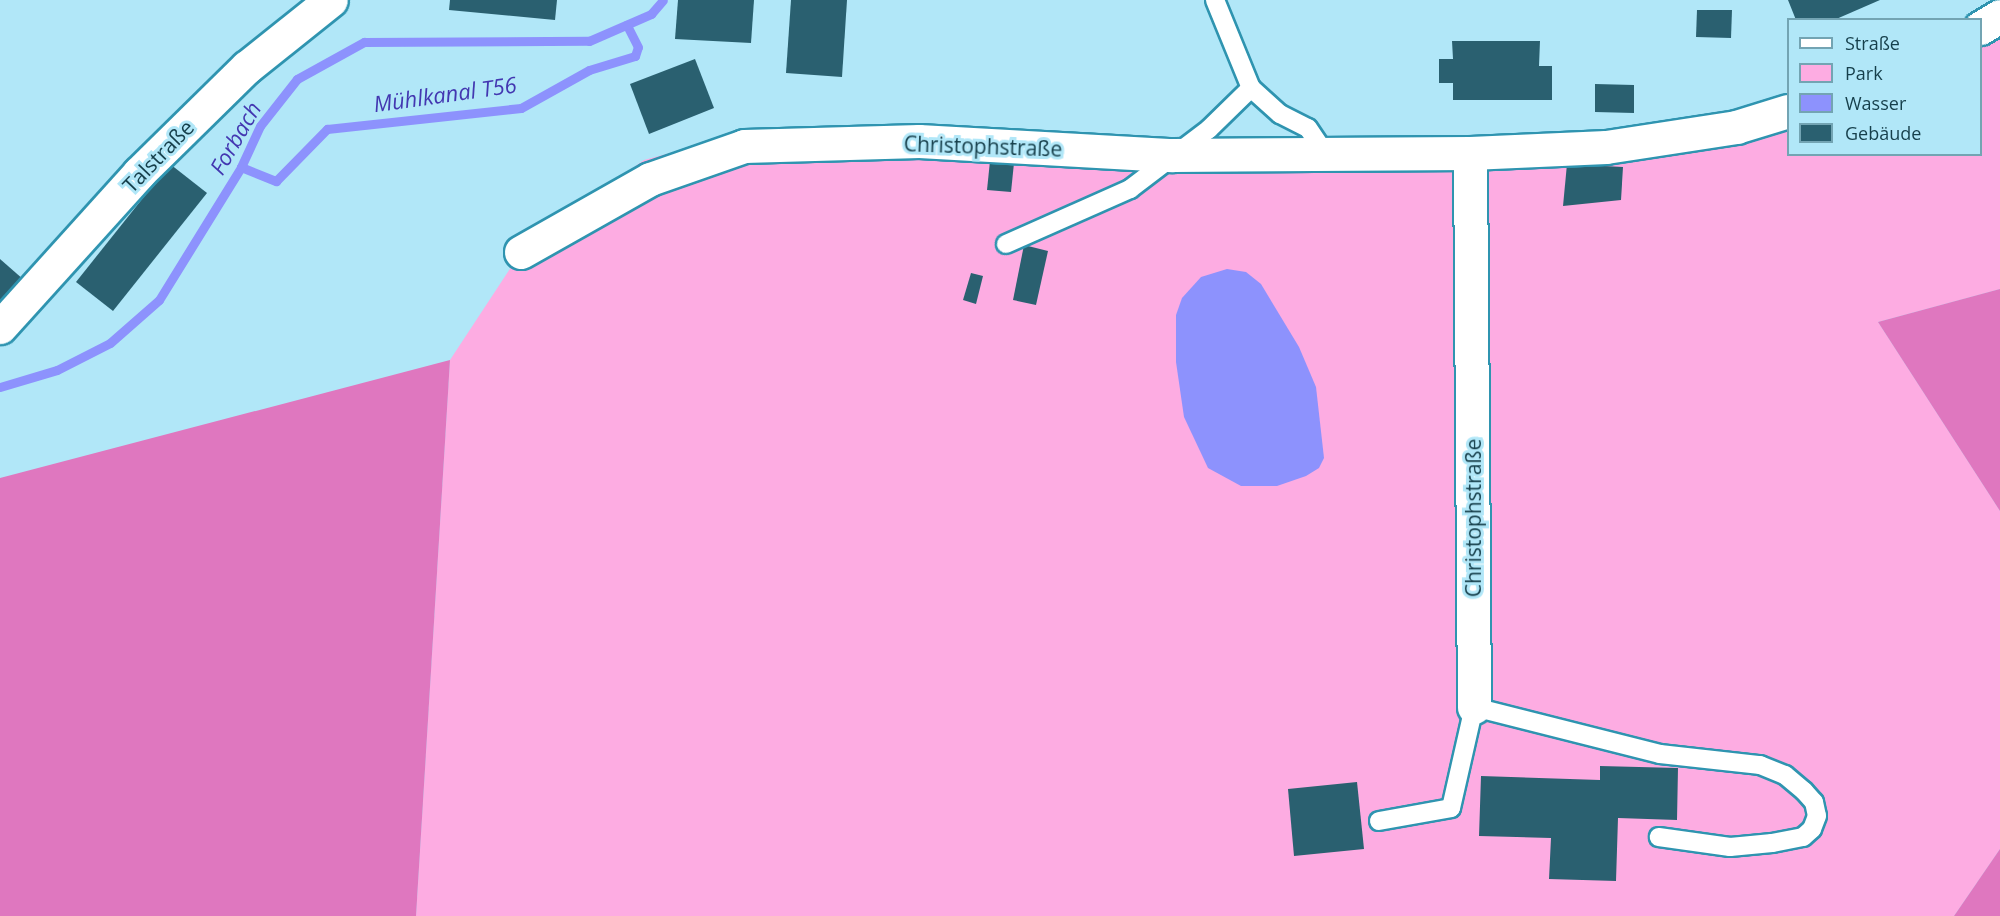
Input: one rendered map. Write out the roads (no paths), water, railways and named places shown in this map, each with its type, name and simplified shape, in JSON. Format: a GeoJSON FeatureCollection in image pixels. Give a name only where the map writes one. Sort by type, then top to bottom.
{"type":"FeatureCollection","features":[{"type":"Feature","properties":{"kind":"street","name":"Talstraße"},"geometry":{"type":"LineString","coordinates":[[0,327],[139,173],[246,66],[331,0]]}},
{"type":"Feature","properties":{"kind":"street"},"geometry":{"type":"LineString","coordinates":[[1982,27],[2000,16]]}},
{"type":"Feature","properties":{"kind":"street","name":"Christophstraße"},"geometry":{"type":"LineString","coordinates":[[521,252],[650,179],[744,146],[918,141],[1173,155],[1327,156],[1470,153],[1628,145],[1736,127],[1787,111]]}},
{"type":"Feature","properties":{"kind":"street","name":"Christophstraße"},"geometry":{"type":"LineString","coordinates":[[1470,153],[1474,707]]}},
{"type":"Feature","properties":{"kind":"lane"},"geometry":{"type":"LineString","coordinates":[[1215,0],[1251,88],[1280,114],[1308,128],[1327,156]]}},
{"type":"Feature","properties":{"kind":"lane"},"geometry":{"type":"LineString","coordinates":[[1005,244],[1130,189],[1209,129],[1251,88]]}},
{"type":"Feature","properties":{"kind":"lane"},"geometry":{"type":"LineString","coordinates":[[1474,707],[1660,754],[1760,765],[1785,776],[1804,791],[1814,802],[1817,816],[1812,829],[1803,837],[1772,843],[1730,847],[1659,837]]}},
{"type":"Feature","properties":{"kind":"lane","name":"Christophstraße"},"geometry":{"type":"LineString","coordinates":[[1379,821],[1451,808],[1474,707]]}},
{"type":"Feature","properties":{"kind":"water"},"geometry":{"type":"Polygon","coordinates":[[[1227,269],[1246,272],[1261,284],[1299,347],[1316,387],[1324,458],[1319,468],[1306,476],[1277,486],[1241,486],[1208,468],[1184,417],[1176,362],[1176,315],[1182,298],[1201,277],[1227,269]]]}},
{"type":"Feature","properties":{"kind":"waterway","name":"Forbach"},"geometry":{"type":"LineString","coordinates":[[0,387],[57,370],[110,343],[159,300],[241,167],[260,126],[297,79],[364,42],[589,41],[651,14],[663,0]]}},
{"type":"Feature","properties":{"kind":"waterway","name":"Mühlkanal T56"},"geometry":{"type":"LineString","coordinates":[[241,167],[276,181],[327,129],[521,108],[589,70],[635,56],[638,47],[627,25]]}}]}
